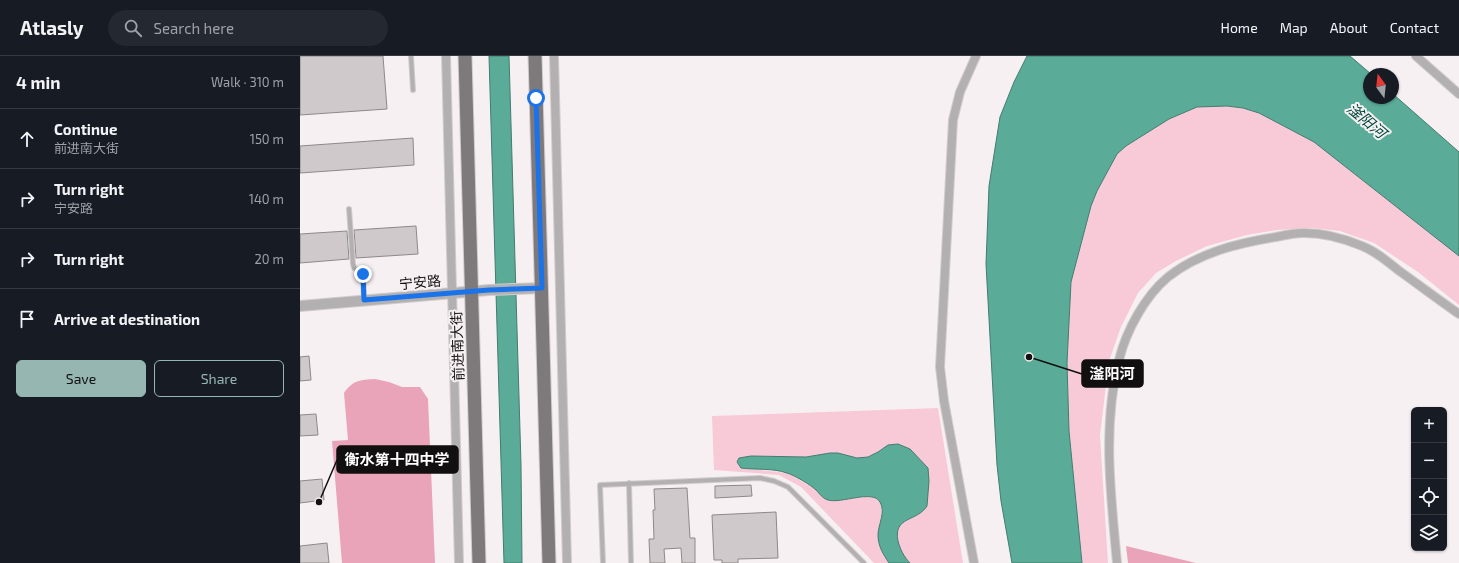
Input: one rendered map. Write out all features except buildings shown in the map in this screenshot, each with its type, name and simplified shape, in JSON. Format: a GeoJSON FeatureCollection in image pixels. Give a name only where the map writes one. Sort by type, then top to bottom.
{"type":"FeatureCollection","features":[{"type":"Feature","properties":{"kind":"main road","name":"前进南大街"},"geometry":{"type":"LineString","coordinates":[[465,56],[479,563]]}},
{"type":"Feature","properties":{"kind":"main road"},"geometry":{"type":"LineString","coordinates":[[534,56],[549,563]]}},
{"type":"Feature","properties":{"kind":"street"},"geometry":{"type":"LineString","coordinates":[[446,56],[459,563]]}},
{"type":"Feature","properties":{"kind":"street"},"geometry":{"type":"LineString","coordinates":[[554,56],[567,563]]}},
{"type":"Feature","properties":{"kind":"street"},"geometry":{"type":"LineString","coordinates":[[974,563],[944,401],[940,367],[953,120],[960,92],[976,56]]}},
{"type":"Feature","properties":{"kind":"street"},"geometry":{"type":"LineString","coordinates":[[1416,56],[1459,94]]}},
{"type":"Feature","properties":{"kind":"street"},"geometry":{"type":"LineString","coordinates":[[1117,563],[1111,488],[1110,435],[1113,389],[1119,358],[1129,330],[1150,297],[1168,278],[1192,262],[1218,251],[1252,241],[1303,233],[1324,234],[1364,246],[1383,258],[1459,314]]}},
{"type":"Feature","properties":{"kind":"street","name":"宁安路"},"geometry":{"type":"LineString","coordinates":[[300,306],[471,291],[542,288]]}},
{"type":"Feature","properties":{"kind":"lane"},"geometry":{"type":"LineString","coordinates":[[411,56],[413,90]]}},
{"type":"Feature","properties":{"kind":"lane"},"geometry":{"type":"LineString","coordinates":[[349,209],[353,264],[354,268],[363,274],[364,300]]}},
{"type":"Feature","properties":{"kind":"lane"},"geometry":{"type":"LineString","coordinates":[[603,563],[600,484],[760,478],[783,484],[864,563]]}},
{"type":"Feature","properties":{"kind":"lane"},"geometry":{"type":"LineString","coordinates":[[629,483],[631,563]]}},
{"type":"Feature","properties":{"kind":"shaded area"},"geometry":{"type":"Polygon","coordinates":[[[1210,106],[1243,108],[1259,113],[1314,142],[1459,256],[1459,305],[1418,272],[1374,243],[1340,231],[1312,228],[1277,230],[1247,235],[1207,246],[1176,261],[1156,273],[1138,293],[1121,327],[1109,361],[1100,435],[1108,563],[1082,563],[1069,431],[1067,363],[1071,282],[1091,206],[1097,191],[1117,154],[1126,146],[1169,119],[1197,107],[1210,106]]]}},
{"type":"Feature","properties":{"kind":"shaded area"},"geometry":{"type":"Polygon","coordinates":[[[375,379],[402,387],[420,387],[428,399],[435,563],[342,563],[332,441],[348,440],[344,393],[354,383],[375,379]]]}},
{"type":"Feature","properties":{"kind":"shaded area"},"geometry":{"type":"Polygon","coordinates":[[[938,408],[963,563],[910,563],[903,554],[897,538],[899,527],[907,519],[925,510],[883,448],[868,457],[857,458],[838,453],[830,453],[806,457],[737,462],[741,468],[788,473],[815,489],[822,496],[860,498],[870,496],[877,497],[881,503],[882,553],[889,563],[874,563],[801,487],[779,475],[714,470],[712,416],[938,408]]]}},
{"type":"Feature","properties":{"kind":"shaded area"},"geometry":{"type":"Polygon","coordinates":[[[1126,546],[1196,563],[1128,563],[1126,546]]]}},
{"type":"Feature","properties":{"kind":"water"},"geometry":{"type":"Polygon","coordinates":[[[489,56],[509,56],[521,465],[522,563],[504,563],[489,56]]]}},
{"type":"Feature","properties":{"kind":"water"},"geometry":{"type":"Polygon","coordinates":[[[1027,56],[1350,56],[1364,68],[1363,104],[1399,104],[1399,99],[1459,152],[1459,256],[1314,142],[1259,113],[1243,108],[1227,106],[1197,107],[1169,119],[1126,146],[1117,154],[1097,191],[1091,206],[1071,282],[1067,363],[1069,431],[1082,563],[1012,563],[1001,501],[997,465],[986,264],[989,186],[1000,117],[1014,82],[1027,56]]]}},
{"type":"Feature","properties":{"kind":"water"},"geometry":{"type":"Polygon","coordinates":[[[898,444],[910,449],[928,468],[929,481],[927,506],[918,515],[902,523],[897,533],[901,550],[910,563],[889,563],[883,553],[878,535],[882,506],[876,498],[864,497],[834,501],[828,500],[816,490],[790,474],[776,470],[741,468],[737,462],[739,458],[751,456],[806,457],[838,453],[857,458],[868,457],[888,445],[898,444]]]}},
{"type":"Feature","properties":{"kind":"place","name":"滏阳河"},"geometry":{"type":"Point","coordinates":[1029,357]}},
{"type":"Feature","properties":{"kind":"place","name":"衡水第十四中学"},"geometry":{"type":"Point","coordinates":[319,502]}},
{"type":"Feature","properties":{"kind":"route"},"geometry":{"type":"LineString","coordinates":[[363,274],[364,300],[489,290],[542,288],[536,98]]}}]}
